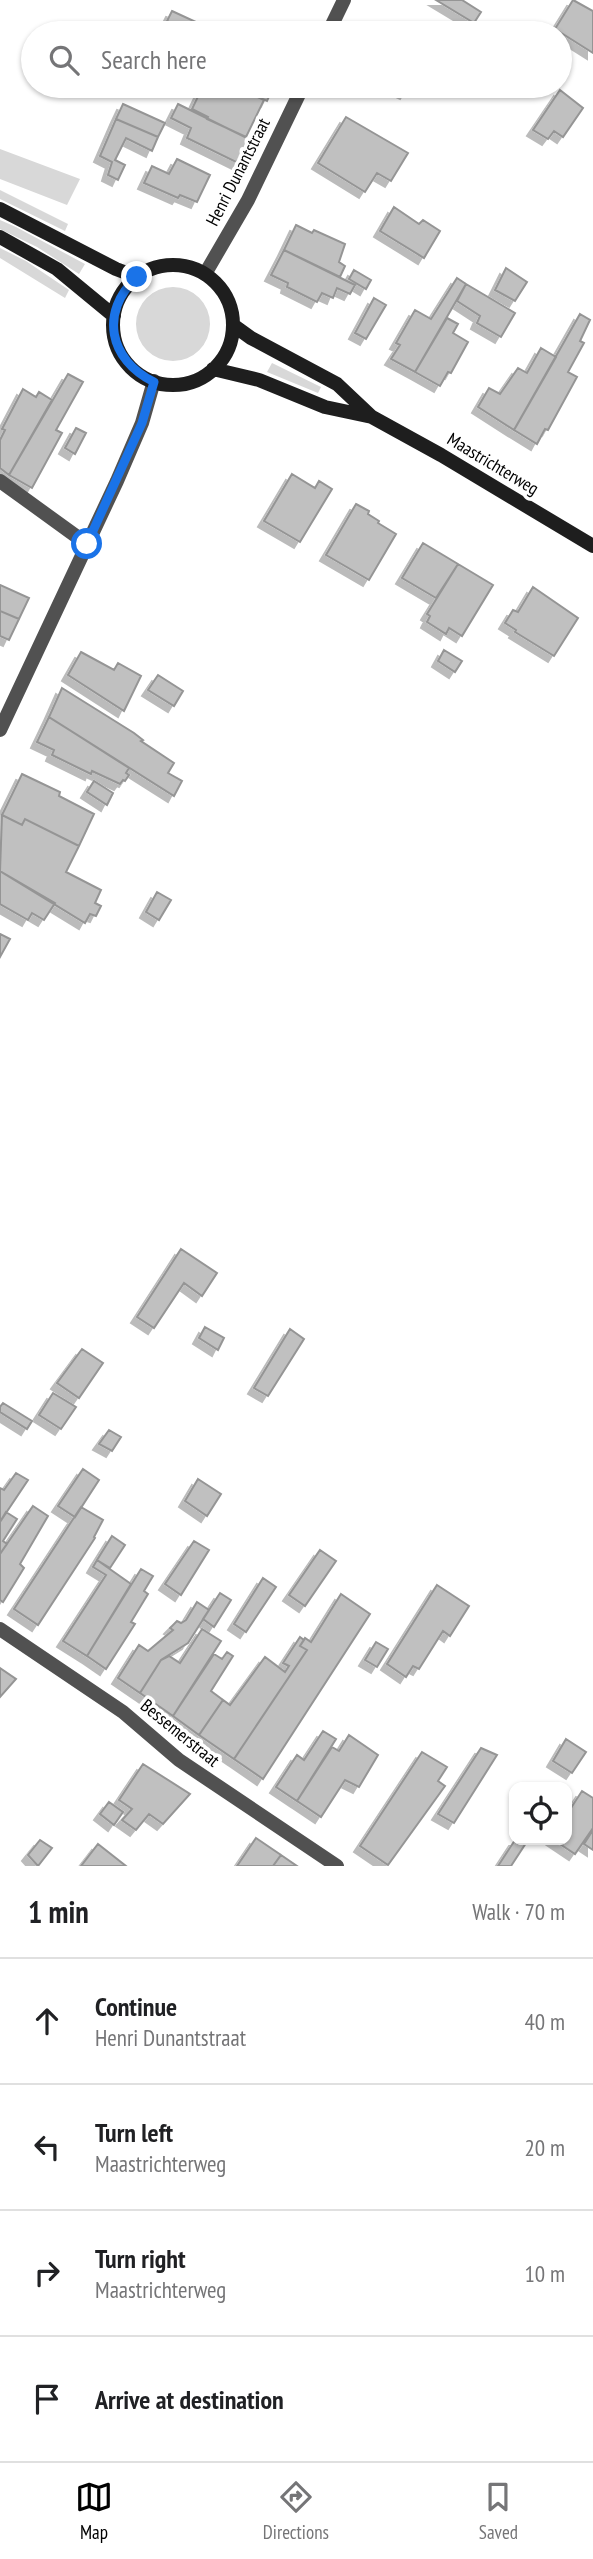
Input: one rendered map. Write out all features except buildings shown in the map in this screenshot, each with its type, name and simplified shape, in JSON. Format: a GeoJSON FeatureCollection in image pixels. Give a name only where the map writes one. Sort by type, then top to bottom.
{"type":"FeatureCollection","features":[{"type":"Feature","properties":{"kind":"main road"},"geometry":{"type":"LineString","coordinates":[[0,209],[116,269],[137,277]]}},
{"type":"Feature","properties":{"kind":"main road"},"geometry":{"type":"LineString","coordinates":[[0,237],[57,269],[114,316]]}},
{"type":"Feature","properties":{"kind":"main road"},"geometry":{"type":"LineString","coordinates":[[158,267],[190,267],[205,274],[226,296],[233,325],[230,345],[213,369],[195,380],[185,383],[154,382],[141,376],[122,356],[113,330],[114,316],[121,295],[137,277],[158,267]]}},
{"type":"Feature","properties":{"kind":"main road","name":"Maastrichterweg"},"geometry":{"type":"LineString","coordinates":[[233,325],[251,338],[337,384],[372,417],[593,546]]}},
{"type":"Feature","properties":{"kind":"main road","name":"Maastrichterweg"},"geometry":{"type":"LineString","coordinates":[[213,369],[259,380],[326,407],[372,417]]}},
{"type":"Feature","properties":{"kind":"street"},"geometry":{"type":"LineString","coordinates":[[334,21],[344,0]]}},
{"type":"Feature","properties":{"kind":"street","name":"Henri Dunantstraat"},"geometry":{"type":"LineString","coordinates":[[205,274],[248,200],[297,98]]}},
{"type":"Feature","properties":{"kind":"street"},"geometry":{"type":"LineString","coordinates":[[0,730],[142,423],[154,382]]}},
{"type":"Feature","properties":{"kind":"street"},"geometry":{"type":"LineString","coordinates":[[0,481],[87,544]]}},
{"type":"Feature","properties":{"kind":"street","name":"Bessemerstraat"},"geometry":{"type":"LineString","coordinates":[[0,1629],[123,1712],[179,1760],[337,1866]]}},
{"type":"Feature","properties":{"kind":"shaded area"},"geometry":{"type":"Polygon","coordinates":[[[0,149],[80,179],[67,205],[0,179],[0,149]]]}},
{"type":"Feature","properties":{"kind":"shaded area"},"geometry":{"type":"Polygon","coordinates":[[[0,190],[68,224],[65,231],[0,199],[0,190]]]}},
{"type":"Feature","properties":{"kind":"shaded area"},"geometry":{"type":"Polygon","coordinates":[[[0,220],[85,264],[79,274],[37,247],[0,229],[0,220]]]}},
{"type":"Feature","properties":{"kind":"shaded area"},"geometry":{"type":"Polygon","coordinates":[[[0,248],[26,261],[69,290],[65,298],[0,258],[0,248]]]}},
{"type":"Feature","properties":{"kind":"shaded area"},"geometry":{"type":"Polygon","coordinates":[[[166,287],[180,287],[194,293],[204,303],[210,324],[204,345],[194,355],[180,361],[166,361],[152,355],[142,345],[136,331],[136,317],[142,303],[152,293],[166,287]]]}},
{"type":"Feature","properties":{"kind":"shaded area"},"geometry":{"type":"Polygon","coordinates":[[[272,363],[321,387],[318,393],[267,372],[272,363]]]}},
{"type":"Feature","properties":{"kind":"route"},"geometry":{"type":"LineString","coordinates":[[87,544],[142,423],[154,382],[141,376],[122,356],[113,330],[116,305],[128,285],[137,277]]}}]}
